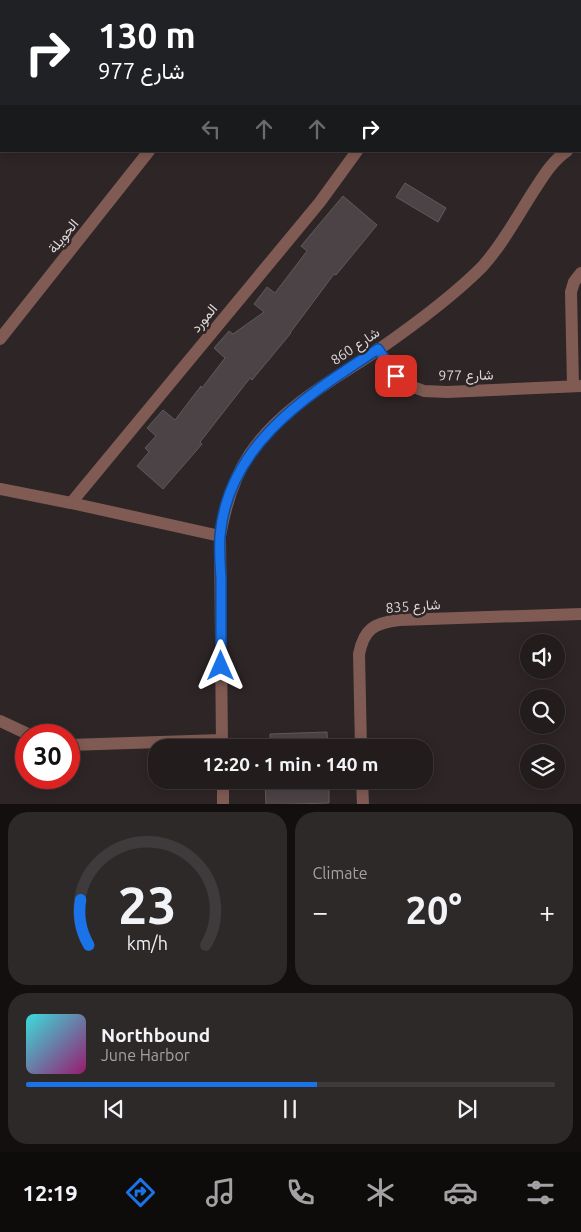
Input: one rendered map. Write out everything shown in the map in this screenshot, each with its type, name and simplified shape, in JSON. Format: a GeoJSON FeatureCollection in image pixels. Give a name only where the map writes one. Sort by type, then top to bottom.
{"type":"FeatureCollection","features":[{"type":"Feature","properties":{"kind":"street","name":"الحويلة"},"geometry":{"type":"LineString","coordinates":[[0,339],[148,152]]}},
{"type":"Feature","properties":{"kind":"street","name":"المورد"},"geometry":{"type":"LineString","coordinates":[[71,503],[324,196],[356,152]]}},
{"type":"Feature","properties":{"kind":"street","name":"شارع 860"},"geometry":{"type":"LineString","coordinates":[[549,168],[551,152]]}},
{"type":"Feature","properties":{"kind":"street","name":"شارع 860"},"geometry":{"type":"LineString","coordinates":[[222,739],[220,536],[225,508],[234,484],[249,455],[270,429],[304,399],[378,349],[437,305],[482,266],[501,241],[549,168],[566,152]]}},
{"type":"Feature","properties":{"kind":"street","name":"شارع 977"},"geometry":{"type":"LineString","coordinates":[[378,349],[396,376],[408,385],[424,391],[447,392],[577,386],[571,292],[574,282],[581,273]]}},
{"type":"Feature","properties":{"kind":"street"},"geometry":{"type":"LineString","coordinates":[[0,489],[220,536]]}},
{"type":"Feature","properties":{"kind":"street","name":"شارع 835"},"geometry":{"type":"LineString","coordinates":[[361,739],[359,654],[362,642],[369,631],[382,622],[581,614]]}},
{"type":"Feature","properties":{"kind":"street"},"geometry":{"type":"LineString","coordinates":[[0,721],[15,728]]}},
{"type":"Feature","properties":{"kind":"street"},"geometry":{"type":"LineString","coordinates":[[80,745],[148,744]]}},
{"type":"Feature","properties":{"kind":"street"},"geometry":{"type":"LineString","coordinates":[[223,789],[223,804]]}},
{"type":"Feature","properties":{"kind":"street"},"geometry":{"type":"LineString","coordinates":[[362,789],[363,804]]}},
{"type":"Feature","properties":{"kind":"building"},"geometry":{"type":"Polygon","coordinates":[[[405,183],[446,208],[438,222],[396,197],[405,183]]]}},
{"type":"Feature","properties":{"kind":"building"},"geometry":{"type":"Polygon","coordinates":[[[343,196],[377,225],[336,275],[334,274],[291,333],[252,380],[250,378],[200,442],[202,444],[163,489],[137,466],[149,452],[145,448],[156,436],[147,428],[163,410],[175,420],[225,358],[214,348],[229,331],[233,334],[264,312],[254,304],[267,287],[275,293],[307,251],[301,246],[343,196]]]}},
{"type":"Feature","properties":{"kind":"building"},"geometry":{"type":"Polygon","coordinates":[[[327,732],[327,739],[270,739],[270,734],[327,732]]]}},
{"type":"Feature","properties":{"kind":"building"},"geometry":{"type":"Polygon","coordinates":[[[265,789],[329,789],[329,803],[266,804],[265,789]]]}},
{"type":"Feature","properties":{"kind":"route"},"geometry":{"type":"LineString","coordinates":[[221,666],[220,536],[225,508],[234,484],[249,455],[270,429],[297,405],[326,383],[378,349],[396,376]]}}]}
